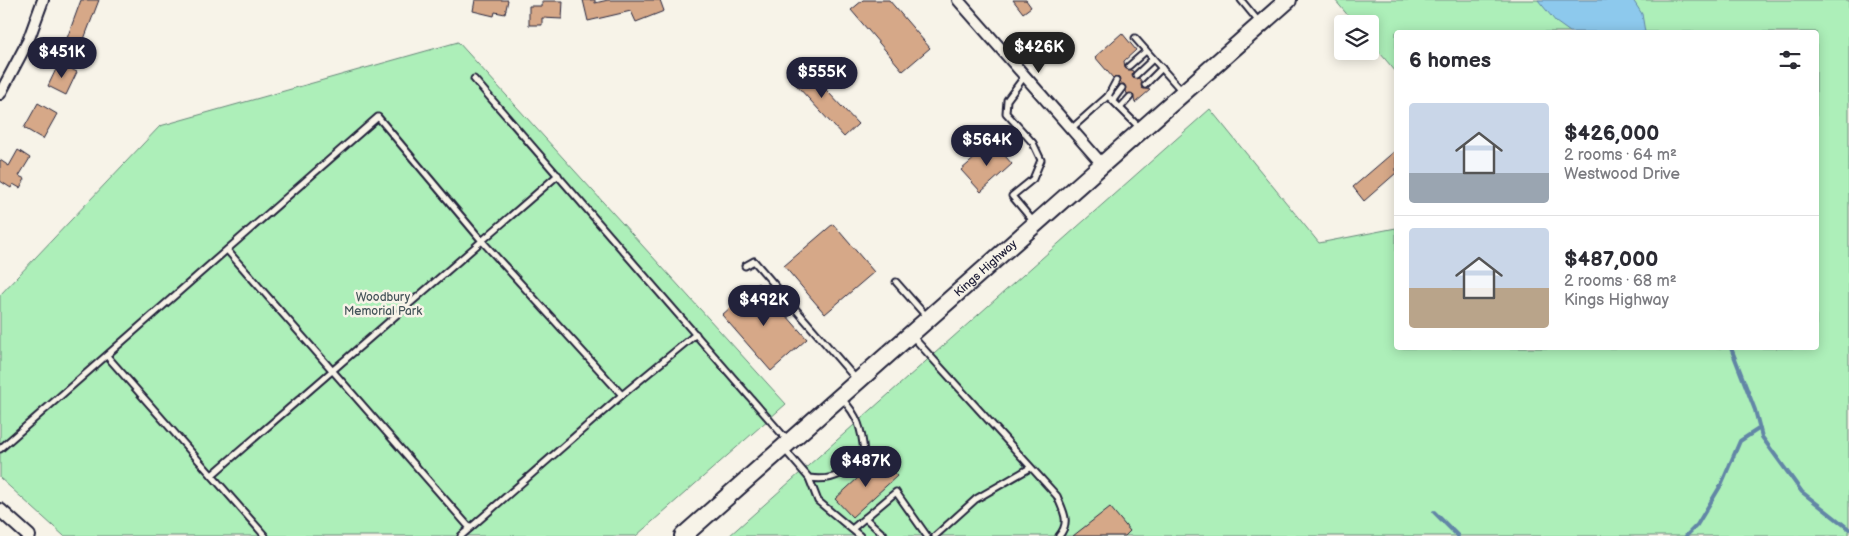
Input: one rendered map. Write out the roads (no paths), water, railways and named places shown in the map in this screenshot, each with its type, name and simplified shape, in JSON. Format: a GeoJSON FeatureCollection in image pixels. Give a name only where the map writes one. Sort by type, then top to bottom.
{"type":"FeatureCollection","features":[{"type":"Feature","properties":{"kind":"main road","name":"Kings Highway"},"geometry":{"type":"LineString","coordinates":[[683,536],[1288,0]]}},
{"type":"Feature","properties":{"kind":"street"},"geometry":{"type":"LineString","coordinates":[[0,94],[28,42],[43,0]]}},
{"type":"Feature","properties":{"kind":"street"},"geometry":{"type":"LineString","coordinates":[[958,0],[1102,164]]}},
{"type":"Feature","properties":{"kind":"street"},"geometry":{"type":"LineString","coordinates":[[0,510],[29,536]]}},
{"type":"Feature","properties":{"kind":"lane"},"geometry":{"type":"LineString","coordinates":[[1241,0],[1261,24]]}},
{"type":"Feature","properties":{"kind":"lane"},"geometry":{"type":"LineString","coordinates":[[1135,38],[1183,92]]}},
{"type":"Feature","properties":{"kind":"lane"},"geometry":{"type":"LineString","coordinates":[[1129,66],[1146,51]]}},
{"type":"Feature","properties":{"kind":"lane"},"geometry":{"type":"LineString","coordinates":[[1136,75],[1154,59]]}},
{"type":"Feature","properties":{"kind":"lane"},"geometry":{"type":"LineString","coordinates":[[1145,85],[1162,68]]}},
{"type":"Feature","properties":{"kind":"lane"},"geometry":{"type":"LineString","coordinates":[[1024,77],[1008,100],[1006,113],[1033,142],[1041,160],[1034,179],[1012,196],[1036,224]]}},
{"type":"Feature","properties":{"kind":"lane"},"geometry":{"type":"LineString","coordinates":[[474,79],[696,334],[786,445],[809,478],[818,501],[860,536]]}},
{"type":"Feature","properties":{"kind":"lane"},"geometry":{"type":"LineString","coordinates":[[1071,129],[1108,96],[1116,81]]}},
{"type":"Feature","properties":{"kind":"lane"},"geometry":{"type":"LineString","coordinates":[[1113,100],[1122,88]]}},
{"type":"Feature","properties":{"kind":"lane"},"geometry":{"type":"LineString","coordinates":[[1108,96],[1141,129]]}},
{"type":"Feature","properties":{"kind":"lane"},"geometry":{"type":"LineString","coordinates":[[1120,108],[1130,97]]}},
{"type":"Feature","properties":{"kind":"lane"},"geometry":{"type":"LineString","coordinates":[[0,449],[378,116],[482,241],[622,395]]}},
{"type":"Feature","properties":{"kind":"lane"},"geometry":{"type":"LineString","coordinates":[[212,475],[558,175]]}},
{"type":"Feature","properties":{"kind":"lane"},"geometry":{"type":"LineString","coordinates":[[227,250],[470,528]]}},
{"type":"Feature","properties":{"kind":"lane"},"geometry":{"type":"LineString","coordinates":[[745,266],[754,261],[858,381]]}},
{"type":"Feature","properties":{"kind":"lane"},"geometry":{"type":"LineString","coordinates":[[896,282],[929,319]]}},
{"type":"Feature","properties":{"kind":"lane"},"geometry":{"type":"LineString","coordinates":[[461,536],[622,395],[696,334]]}},
{"type":"Feature","properties":{"kind":"lane"},"geometry":{"type":"LineString","coordinates":[[910,335],[1057,496],[1066,516],[1065,529],[1059,536]]}},
{"type":"Feature","properties":{"kind":"lane"},"geometry":{"type":"LineString","coordinates":[[107,356],[265,536]]}},
{"type":"Feature","properties":{"kind":"lane"},"geometry":{"type":"LineString","coordinates":[[809,478],[825,480],[848,470],[864,453],[862,429],[852,408],[840,397]]}},
{"type":"Feature","properties":{"kind":"lane"},"geometry":{"type":"LineString","coordinates":[[934,536],[976,499],[1030,468]]}},
{"type":"Feature","properties":{"kind":"lane"},"geometry":{"type":"LineString","coordinates":[[852,529],[896,492],[927,536]]}},
{"type":"Feature","properties":{"kind":"lane"},"geometry":{"type":"LineString","coordinates":[[865,518],[885,536]]}},
{"type":"Feature","properties":{"kind":"water"},"geometry":{"type":"Polygon","coordinates":[[[1538,0],[1633,0],[1642,14],[1645,30],[1567,30],[1556,22],[1538,0]]]}},
{"type":"Feature","properties":{"kind":"waterway"},"geometry":{"type":"LineString","coordinates":[[1732,350],[1755,410],[1762,437],[1802,492],[1849,529]]}},
{"type":"Feature","properties":{"kind":"waterway"},"geometry":{"type":"LineString","coordinates":[[1686,536],[1697,525],[1721,485],[1740,441],[1760,428]]}},
{"type":"Feature","properties":{"kind":"waterway"},"geometry":{"type":"LineString","coordinates":[[1434,512],[1458,536]]}},
{"type":"Feature","properties":{"kind":"park label","name":"Woodbury Memorial Park"},"geometry":{"type":"Point","coordinates":[383,304]}}]}
